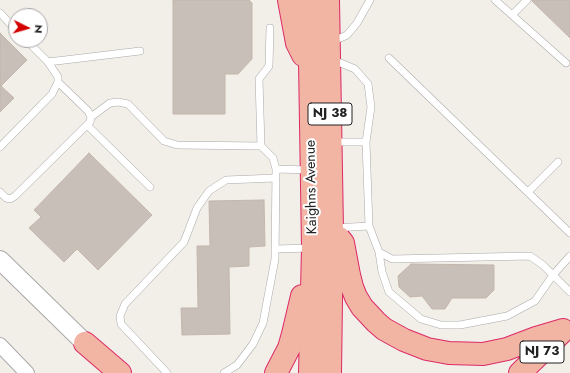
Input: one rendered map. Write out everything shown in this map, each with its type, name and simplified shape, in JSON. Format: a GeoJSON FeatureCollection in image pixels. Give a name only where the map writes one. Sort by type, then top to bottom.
{"type":"FeatureCollection","features":[{"type":"Feature","properties":{"kind":"highway"},"geometry":{"type":"LineString","coordinates":[[289,0],[297,43],[310,69]]}},
{"type":"Feature","properties":{"kind":"highway","name":"Kaighns Avenue"},"geometry":{"type":"LineString","coordinates":[[309,0],[313,248],[310,373]]}},
{"type":"Feature","properties":{"kind":"highway","name":"Kaighns Avenue"},"geometry":{"type":"LineString","coordinates":[[328,0],[332,228],[330,373]]}},
{"type":"Feature","properties":{"kind":"highway"},"geometry":{"type":"LineString","coordinates":[[332,228],[343,243],[348,275],[356,297],[362,307],[384,329],[404,340],[427,349],[449,354],[482,354],[507,349],[566,327]]}},
{"type":"Feature","properties":{"kind":"highway"},"geometry":{"type":"LineString","coordinates":[[276,373],[289,348],[313,248]]}},
{"type":"Feature","properties":{"kind":"highway","name":"NJ 73"},"geometry":{"type":"LineString","coordinates":[[520,373],[566,327]]}},
{"type":"Feature","properties":{"kind":"highway"},"geometry":{"type":"LineString","coordinates":[[85,344],[109,373]]}},
{"type":"Feature","properties":{"kind":"highway"},"geometry":{"type":"LineString","coordinates":[[85,344],[120,373]]}},
{"type":"Feature","properties":{"kind":"street"},"geometry":{"type":"LineString","coordinates":[[0,260],[85,344]]}},
{"type":"Feature","properties":{"kind":"street"},"geometry":{"type":"LineString","coordinates":[[0,345],[27,373]]}},
{"type":"Feature","properties":{"kind":"lane"},"geometry":{"type":"LineString","coordinates":[[370,0],[357,23],[347,35],[329,50],[355,69],[368,84],[371,107],[366,142],[369,226],[379,252],[382,272],[389,292],[421,319],[441,325],[460,325],[508,316],[535,301],[570,256]]}},
{"type":"Feature","properties":{"kind":"lane"},"geometry":{"type":"LineString","coordinates":[[495,0],[566,63]]}},
{"type":"Feature","properties":{"kind":"lane"},"geometry":{"type":"LineString","coordinates":[[512,15],[527,0]]}},
{"type":"Feature","properties":{"kind":"lane"},"geometry":{"type":"LineString","coordinates":[[0,13],[8,22]]}},
{"type":"Feature","properties":{"kind":"lane"},"geometry":{"type":"LineString","coordinates":[[224,373],[237,365],[253,344],[263,323],[275,259],[276,169],[273,158],[261,146],[259,79],[269,66],[270,28]]}},
{"type":"Feature","properties":{"kind":"lane"},"geometry":{"type":"LineString","coordinates":[[0,147],[52,94],[58,82],[58,77],[48,62],[34,48]]}},
{"type":"Feature","properties":{"kind":"lane"},"geometry":{"type":"LineString","coordinates":[[48,62],[140,51]]}},
{"type":"Feature","properties":{"kind":"lane"},"geometry":{"type":"LineString","coordinates":[[389,58],[570,233]]}},
{"type":"Feature","properties":{"kind":"lane"},"geometry":{"type":"LineString","coordinates":[[58,82],[88,111],[91,117]]}},
{"type":"Feature","properties":{"kind":"lane"},"geometry":{"type":"LineString","coordinates":[[0,192],[6,198],[10,199],[15,196],[90,122],[91,117],[110,103],[118,102],[128,104],[164,141],[171,144],[261,146]]}},
{"type":"Feature","properties":{"kind":"lane"},"geometry":{"type":"LineString","coordinates":[[87,125],[150,187]]}},
{"type":"Feature","properties":{"kind":"lane"},"geometry":{"type":"LineString","coordinates":[[330,142],[366,142]]}},
{"type":"Feature","properties":{"kind":"lane"},"geometry":{"type":"LineString","coordinates":[[528,192],[558,162]]}},
{"type":"Feature","properties":{"kind":"lane"},"geometry":{"type":"LineString","coordinates":[[276,169],[312,170]]}},
{"type":"Feature","properties":{"kind":"lane"},"geometry":{"type":"LineString","coordinates":[[168,373],[121,324],[120,316],[125,304],[184,242],[197,208],[209,191],[226,180],[275,178]]}},
{"type":"Feature","properties":{"kind":"lane"},"geometry":{"type":"LineString","coordinates":[[332,228],[369,226]]}},
{"type":"Feature","properties":{"kind":"lane"},"geometry":{"type":"LineString","coordinates":[[275,249],[313,248]]}},
{"type":"Feature","properties":{"kind":"lane"},"geometry":{"type":"LineString","coordinates":[[379,252],[392,259],[530,256],[543,265],[570,292]]}},
{"type":"Feature","properties":{"kind":"building"},"geometry":{"type":"Polygon","coordinates":[[[173,0],[249,0],[252,3],[252,59],[238,74],[225,74],[225,114],[173,114],[173,0]]]}},
{"type":"Feature","properties":{"kind":"building"},"geometry":{"type":"Polygon","coordinates":[[[570,0],[570,38],[532,1],[570,0]]]}},
{"type":"Feature","properties":{"kind":"building"},"geometry":{"type":"Polygon","coordinates":[[[0,33],[8,41],[8,48],[15,48],[27,60],[1,86],[14,98],[0,112],[0,33]]]}},
{"type":"Feature","properties":{"kind":"building"},"geometry":{"type":"Polygon","coordinates":[[[89,153],[152,215],[98,270],[77,249],[64,262],[29,228],[41,217],[34,210],[89,153]]]}},
{"type":"Feature","properties":{"kind":"building"},"geometry":{"type":"Polygon","coordinates":[[[264,200],[265,246],[249,247],[249,266],[229,267],[230,334],[182,335],[181,308],[198,308],[197,246],[210,246],[209,201],[264,200]]]}},
{"type":"Feature","properties":{"kind":"building"},"geometry":{"type":"Polygon","coordinates":[[[411,264],[494,265],[494,290],[486,298],[452,298],[445,309],[432,309],[422,296],[410,297],[399,287],[398,276],[411,264]]]}}]}
